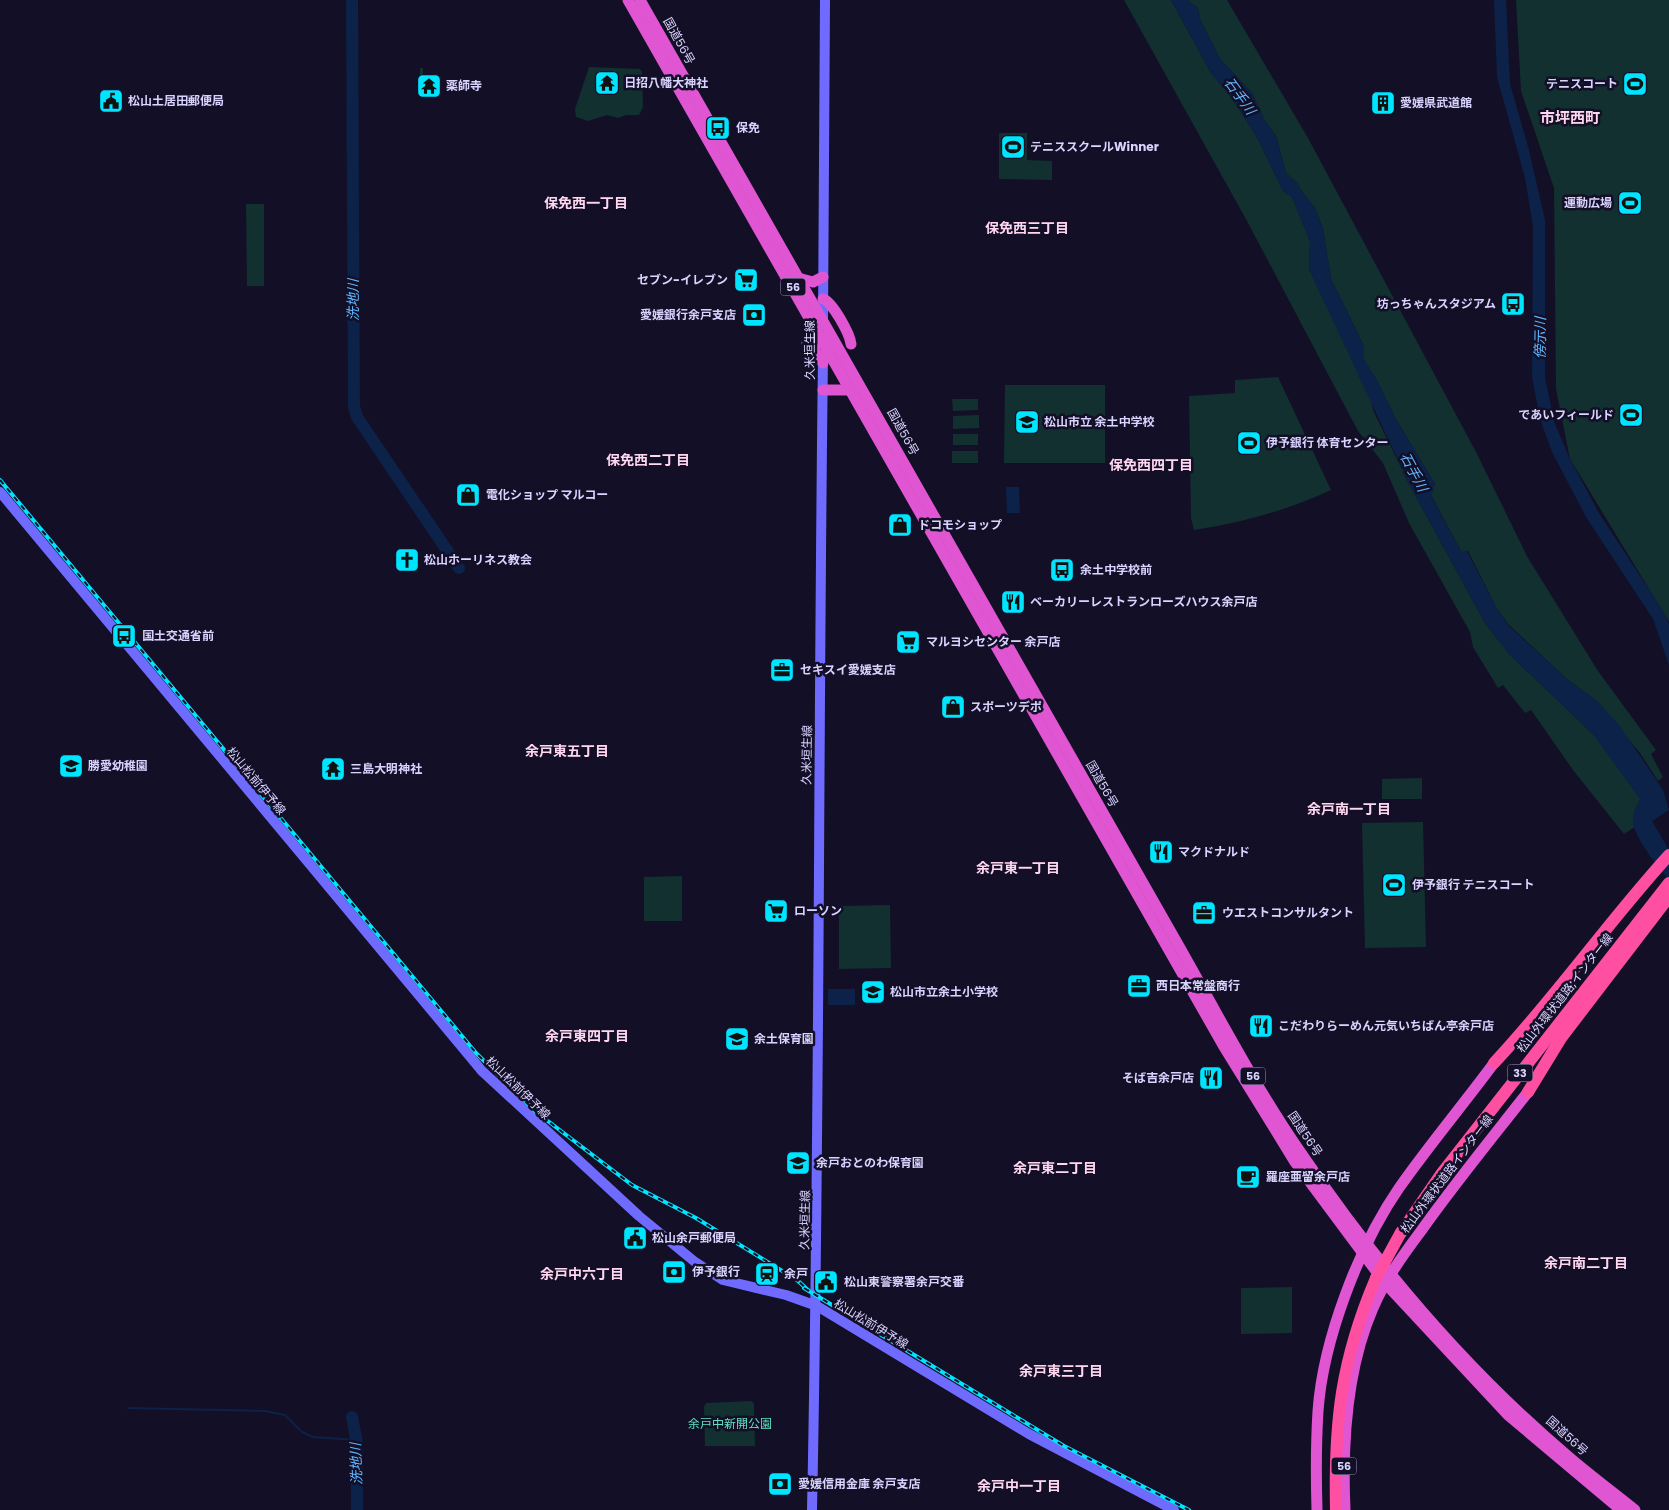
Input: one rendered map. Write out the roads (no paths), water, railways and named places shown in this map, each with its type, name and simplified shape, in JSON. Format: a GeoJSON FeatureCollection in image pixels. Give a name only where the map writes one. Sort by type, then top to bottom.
{"type":"FeatureCollection","features":[{"type":"Feature","properties":{"kind":"highway","name":"国道56号"},"geometry":{"type":"LineString","coordinates":[[628,0],[1227,1052],[1295,1162],[1364,1255],[1508,1400],[1570,1458],[1635,1510]]}},
{"type":"Feature","properties":{"kind":"highway","name":"国道56号"},"geometry":{"type":"LineString","coordinates":[[640,0],[1263,1094],[1301,1153],[1368,1243],[1385,1275],[1508,1415],[1620,1510]]}},
{"type":"Feature","properties":{"kind":"highway","name":"56"},"geometry":{"type":"LineString","coordinates":[[798,278],[813,282],[823,277]]}},
{"type":"Feature","properties":{"kind":"highway","name":"56"},"geometry":{"type":"LineString","coordinates":[[823,299],[828,300],[855,344],[808,343],[823,363]]}},
{"type":"Feature","properties":{"kind":"highway"},"geometry":{"type":"LineString","coordinates":[[823,390],[850,390]]}},
{"type":"Feature","properties":{"kind":"highway"},"geometry":{"type":"LineString","coordinates":[[1494,1063],[1537,1018],[1634,893],[1669,855]]}},
{"type":"Feature","properties":{"kind":"highway","name":"松山外環状道路;インター線"},"geometry":{"type":"LineString","coordinates":[[1385,1275],[1410,1218],[1442,1173],[1669,883]]}},
{"type":"Feature","properties":{"kind":"highway"},"geometry":{"type":"LineString","coordinates":[[1528,1092],[1561,1038],[1669,897]]}},
{"type":"Feature","properties":{"kind":"highway","name":"33"},"geometry":{"type":"LineString","coordinates":[[1368,1243],[1399,1188],[1494,1063]]}},
{"type":"Feature","properties":{"kind":"highway","name":"松山外環状道路インター線"},"geometry":{"type":"LineString","coordinates":[[1385,1275],[1528,1092]]}},
{"type":"Feature","properties":{"kind":"highway","name":"56"},"geometry":{"type":"LineString","coordinates":[[1317,1510],[1318,1410],[1324,1372],[1346,1295],[1368,1243]]}},
{"type":"Feature","properties":{"kind":"highway","name":"56"},"geometry":{"type":"LineString","coordinates":[[1345,1510],[1346,1421],[1360,1347],[1385,1275]]}},
{"type":"Feature","properties":{"kind":"highway","name":"56"},"geometry":{"type":"LineString","coordinates":[[1336,1510],[1336,1441],[1345,1374],[1360,1316],[1385,1275]]}},
{"type":"Feature","properties":{"kind":"main road","name":"久米垣生線"},"geometry":{"type":"LineString","coordinates":[[812,1510],[817,1306],[825,0]]}},
{"type":"Feature","properties":{"kind":"main road","name":"松山松前伊予線"},"geometry":{"type":"LineString","coordinates":[[0,492],[482,1071],[639,1216],[695,1262],[723,1280],[786,1295],[817,1306],[1029,1434],[1174,1510]]}},
{"type":"Feature","properties":{"kind":"water","name":"石手川"},"geometry":{"type":"Polygon","coordinates":[[[1171,0],[1187,0],[1198,8],[1200,19],[1220,59],[1252,93],[1264,119],[1276,136],[1286,173],[1298,184],[1315,208],[1323,229],[1331,279],[1364,346],[1364,360],[1379,384],[1394,416],[1435,484],[1431,496],[1461,551],[1467,551],[1496,607],[1508,625],[1568,680],[1597,701],[1620,726],[1663,790],[1669,810],[1652,821],[1669,850],[1669,879],[1647,852],[1634,828],[1634,815],[1640,799],[1594,735],[1510,655],[1485,623],[1409,484],[1309,269],[1310,241],[1292,197],[1283,191],[1258,139],[1232,98],[1211,73],[1171,0]]]}},
{"type":"Feature","properties":{"kind":"water","name":"傍示川"},"geometry":{"type":"Polygon","coordinates":[[[1494,0],[1506,0],[1510,84],[1529,150],[1545,220],[1545,378],[1555,424],[1570,459],[1599,513],[1663,611],[1669,624],[1669,665],[1653,619],[1586,517],[1552,452],[1540,419],[1532,377],[1533,226],[1525,178],[1497,77],[1494,0]]]}},
{"type":"Feature","properties":{"kind":"water"},"geometry":{"type":"Polygon","coordinates":[[[1006,487],[1019,487],[1020,513],[1007,513],[1006,487]]]}},
{"type":"Feature","properties":{"kind":"water"},"geometry":{"type":"Polygon","coordinates":[[[828,989],[855,989],[855,1005],[828,1005],[828,989]]]}},
{"type":"Feature","properties":{"kind":"waterway","name":"洗地川"},"geometry":{"type":"LineString","coordinates":[[352,0],[354,407],[357,417],[459,568]]}},
{"type":"Feature","properties":{"kind":"waterway"},"geometry":{"type":"LineString","coordinates":[[128,1408],[265,1411],[285,1415],[302,1432],[313,1437],[356,1440]]}},
{"type":"Feature","properties":{"kind":"waterway","name":"洗地川"},"geometry":{"type":"LineString","coordinates":[[352,1417],[357,1443],[357,1510]]}},
{"type":"Feature","properties":{"kind":"railway"},"geometry":{"type":"LineString","coordinates":[[0,480],[476,1053],[536,1112],[632,1185],[696,1218],[797,1280],[809,1291]]}},
{"type":"Feature","properties":{"kind":"railway"},"geometry":{"type":"LineString","coordinates":[[804,1288],[1064,1446],[1189,1510]]}},
{"type":"Feature","properties":{"kind":"place","name":"日招八幡大神社"},"geometry":{"type":"Point","coordinates":[607,83]}},
{"type":"Feature","properties":{"kind":"place","name":"テニスコート"},"geometry":{"type":"Point","coordinates":[1635,84]}},
{"type":"Feature","properties":{"kind":"place","name":"薬師寺"},"geometry":{"type":"Point","coordinates":[429,86]}},
{"type":"Feature","properties":{"kind":"place","name":"松山土居田郵便局"},"geometry":{"type":"Point","coordinates":[111,101]}},
{"type":"Feature","properties":{"kind":"place","name":"愛媛県武道館"},"geometry":{"type":"Point","coordinates":[1383,103]}},
{"type":"Feature","properties":{"kind":"place","name":"保免"},"geometry":{"type":"Point","coordinates":[718,128]}},
{"type":"Feature","properties":{"kind":"place","name":"テニススクールWinner"},"geometry":{"type":"Point","coordinates":[1013,147]}},
{"type":"Feature","properties":{"kind":"place","name":"運動広場"},"geometry":{"type":"Point","coordinates":[1630,203]}},
{"type":"Feature","properties":{"kind":"place","name":"セブン-イレブン"},"geometry":{"type":"Point","coordinates":[746,280]}},
{"type":"Feature","properties":{"kind":"place","name":"坊っちゃんスタジアム"},"geometry":{"type":"Point","coordinates":[1513,304]}},
{"type":"Feature","properties":{"kind":"place","name":"愛媛銀行余戸支店"},"geometry":{"type":"Point","coordinates":[754,315]}},
{"type":"Feature","properties":{"kind":"place","name":"であいフィールド"},"geometry":{"type":"Point","coordinates":[1631,415]}},
{"type":"Feature","properties":{"kind":"place","name":"松山市立 余土中学校"},"geometry":{"type":"Point","coordinates":[1027,422]}},
{"type":"Feature","properties":{"kind":"place","name":"伊予銀行 体育センター"},"geometry":{"type":"Point","coordinates":[1249,443]}},
{"type":"Feature","properties":{"kind":"place","name":"電化ショップ マルコー"},"geometry":{"type":"Point","coordinates":[468,495]}},
{"type":"Feature","properties":{"kind":"place","name":"ドコモショップ"},"geometry":{"type":"Point","coordinates":[900,525]}},
{"type":"Feature","properties":{"kind":"place","name":"松山ホーリネス教会"},"geometry":{"type":"Point","coordinates":[407,560]}},
{"type":"Feature","properties":{"kind":"place","name":"余土中学校前"},"geometry":{"type":"Point","coordinates":[1062,570]}},
{"type":"Feature","properties":{"kind":"place","name":"ベーカリーレストランローズハウス余戸店"},"geometry":{"type":"Point","coordinates":[1013,602]}},
{"type":"Feature","properties":{"kind":"place","name":"国土交通省前"},"geometry":{"type":"Point","coordinates":[124,636]}},
{"type":"Feature","properties":{"kind":"place","name":"マルヨシセンター 余戸店"},"geometry":{"type":"Point","coordinates":[908,642]}},
{"type":"Feature","properties":{"kind":"place","name":"セキスイ愛媛支店"},"geometry":{"type":"Point","coordinates":[782,670]}},
{"type":"Feature","properties":{"kind":"place","name":"スポーツデポ"},"geometry":{"type":"Point","coordinates":[953,707]}},
{"type":"Feature","properties":{"kind":"place","name":"勝愛幼稚園"},"geometry":{"type":"Point","coordinates":[71,766]}},
{"type":"Feature","properties":{"kind":"place","name":"三島大明神社"},"geometry":{"type":"Point","coordinates":[333,769]}},
{"type":"Feature","properties":{"kind":"place","name":"マクドナルド"},"geometry":{"type":"Point","coordinates":[1161,852]}},
{"type":"Feature","properties":{"kind":"place","name":"伊予銀行 テニスコート"},"geometry":{"type":"Point","coordinates":[1394,885]}},
{"type":"Feature","properties":{"kind":"place","name":"ローソン"},"geometry":{"type":"Point","coordinates":[776,911]}},
{"type":"Feature","properties":{"kind":"place","name":"ウエストコンサルタント"},"geometry":{"type":"Point","coordinates":[1204,913]}},
{"type":"Feature","properties":{"kind":"place","name":"西日本常盤商行"},"geometry":{"type":"Point","coordinates":[1139,986]}},
{"type":"Feature","properties":{"kind":"place","name":"松山市立余土小学校"},"geometry":{"type":"Point","coordinates":[873,992]}},
{"type":"Feature","properties":{"kind":"place","name":"こだわりらーめん元気いちばん亭余戸店"},"geometry":{"type":"Point","coordinates":[1261,1026]}},
{"type":"Feature","properties":{"kind":"place","name":"余土保育園"},"geometry":{"type":"Point","coordinates":[737,1039]}},
{"type":"Feature","properties":{"kind":"place","name":"そば吉余戸店"},"geometry":{"type":"Point","coordinates":[1211,1078]}},
{"type":"Feature","properties":{"kind":"place","name":"余戸おとのわ保育園"},"geometry":{"type":"Point","coordinates":[798,1163]}},
{"type":"Feature","properties":{"kind":"place","name":"羅座亜留余戸店"},"geometry":{"type":"Point","coordinates":[1248,1177]}},
{"type":"Feature","properties":{"kind":"place","name":"松山余戸郵便局"},"geometry":{"type":"Point","coordinates":[635,1238]}},
{"type":"Feature","properties":{"kind":"place","name":"伊予銀行"},"geometry":{"type":"Point","coordinates":[674,1272]}},
{"type":"Feature","properties":{"kind":"place","name":"余戸"},"geometry":{"type":"Point","coordinates":[767,1274]}},
{"type":"Feature","properties":{"kind":"place","name":"松山東警察署余戸交番"},"geometry":{"type":"Point","coordinates":[826,1282]}},
{"type":"Feature","properties":{"kind":"place","name":"愛媛信用金庫 余戸支店"},"geometry":{"type":"Point","coordinates":[780,1484]}},
{"type":"Feature","properties":{"kind":"district","name":"市坪西町"},"geometry":{"type":"Point","coordinates":[1570,118]}},
{"type":"Feature","properties":{"kind":"district","name":"保免西一丁目"},"geometry":{"type":"Point","coordinates":[586,203]}},
{"type":"Feature","properties":{"kind":"district","name":"保免西三丁目"},"geometry":{"type":"Point","coordinates":[1027,228]}},
{"type":"Feature","properties":{"kind":"district","name":"保免西二丁目"},"geometry":{"type":"Point","coordinates":[648,460]}},
{"type":"Feature","properties":{"kind":"district","name":"保免西四丁目"},"geometry":{"type":"Point","coordinates":[1151,465]}},
{"type":"Feature","properties":{"kind":"district","name":"余戸東五丁目"},"geometry":{"type":"Point","coordinates":[567,751]}},
{"type":"Feature","properties":{"kind":"district","name":"余戸南一丁目"},"geometry":{"type":"Point","coordinates":[1349,809]}},
{"type":"Feature","properties":{"kind":"district","name":"余戸東一丁目"},"geometry":{"type":"Point","coordinates":[1018,868]}},
{"type":"Feature","properties":{"kind":"district","name":"余戸東四丁目"},"geometry":{"type":"Point","coordinates":[587,1036]}},
{"type":"Feature","properties":{"kind":"district","name":"余戸東二丁目"},"geometry":{"type":"Point","coordinates":[1055,1168]}},
{"type":"Feature","properties":{"kind":"district","name":"余戸南二丁目"},"geometry":{"type":"Point","coordinates":[1586,1263]}},
{"type":"Feature","properties":{"kind":"district","name":"余戸中六丁目"},"geometry":{"type":"Point","coordinates":[582,1274]}},
{"type":"Feature","properties":{"kind":"district","name":"余戸東三丁目"},"geometry":{"type":"Point","coordinates":[1061,1371]}},
{"type":"Feature","properties":{"kind":"district","name":"余戸中一丁目"},"geometry":{"type":"Point","coordinates":[1019,1486]}},
{"type":"Feature","properties":{"kind":"park label","name":"余戸中新開公園"},"geometry":{"type":"Point","coordinates":[730,1424]}}]}
